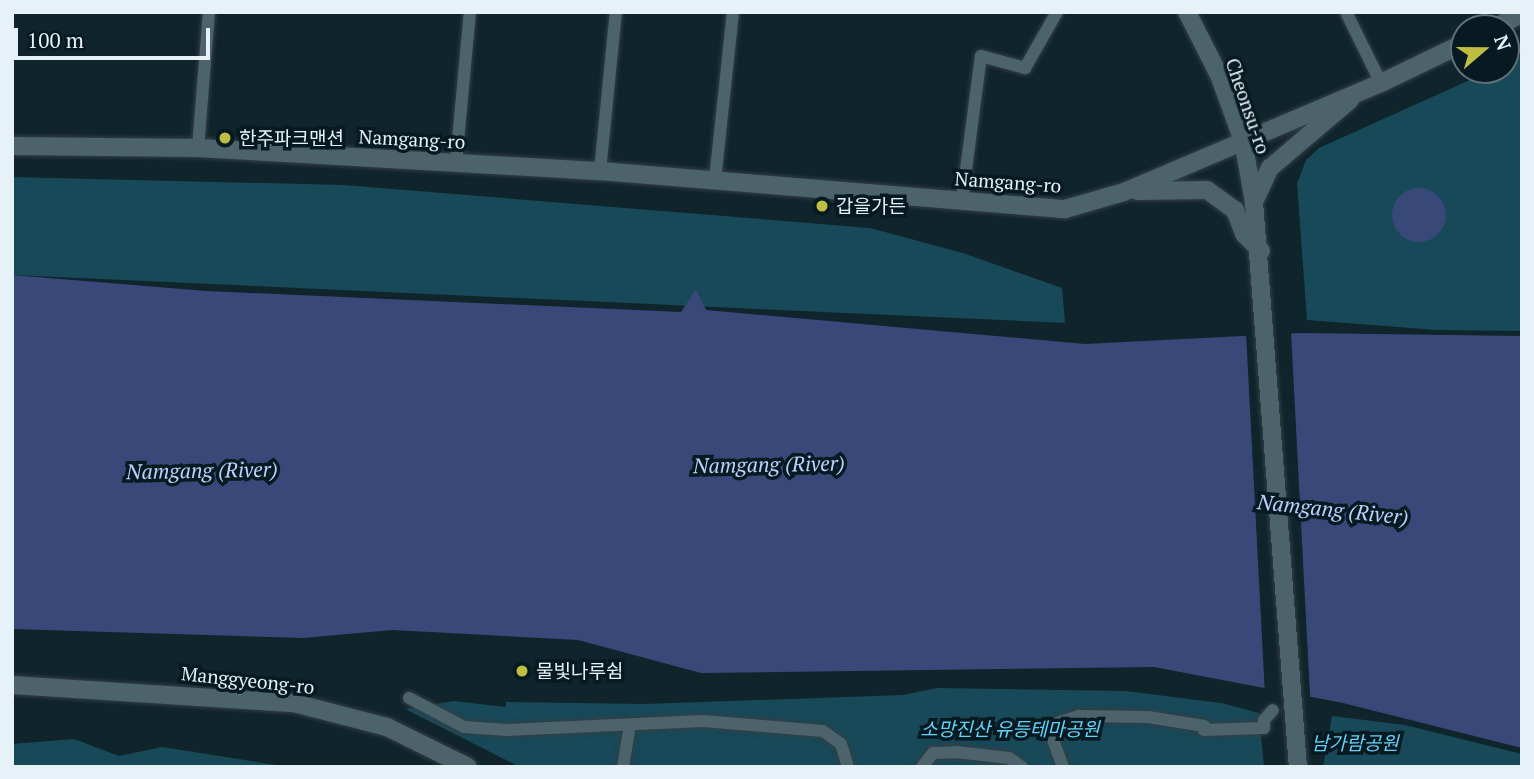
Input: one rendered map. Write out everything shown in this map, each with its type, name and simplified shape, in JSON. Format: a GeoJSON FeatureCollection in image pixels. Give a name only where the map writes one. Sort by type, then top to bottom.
{"type":"FeatureCollection","features":[{"type":"Feature","properties":{"kind":"street"},"geometry":{"type":"LineString","coordinates":[[198,148],[209,12]]}},
{"type":"Feature","properties":{"kind":"street"},"geometry":{"type":"LineString","coordinates":[[456,162],[470,12]]}},
{"type":"Feature","properties":{"kind":"street"},"geometry":{"type":"LineString","coordinates":[[600,170],[616,12]]}},
{"type":"Feature","properties":{"kind":"street"},"geometry":{"type":"LineString","coordinates":[[715,180],[733,12]]}},
{"type":"Feature","properties":{"kind":"street"},"geometry":{"type":"LineString","coordinates":[[962,200],[981,56],[1025,68],[1057,12]]}},
{"type":"Feature","properties":{"kind":"street","name":"Cheonsu-ro"},"geometry":{"type":"LineString","coordinates":[[1187,12],[1219,75],[1243,141],[1262,255],[1296,761]]}},
{"type":"Feature","properties":{"kind":"street"},"geometry":{"type":"LineString","coordinates":[[1346,12],[1381,83]]}},
{"type":"Feature","properties":{"kind":"street","name":"Namgang-ro"},"geometry":{"type":"LineString","coordinates":[[12,146],[198,148],[600,170],[1065,209],[1124,192],[1381,83],[1450,50]]}},
{"type":"Feature","properties":{"kind":"street"},"geometry":{"type":"LineString","coordinates":[[1254,202],[1270,168],[1340,113],[1355,94]]}},
{"type":"Feature","properties":{"kind":"street"},"geometry":{"type":"LineString","coordinates":[[1124,192],[1207,190],[1235,210],[1244,234],[1262,255]]}},
{"type":"Feature","properties":{"kind":"street","name":"Manggyeong-ro"},"geometry":{"type":"LineString","coordinates":[[12,685],[294,703],[387,727],[468,767]]}},
{"type":"Feature","properties":{"kind":"street"},"geometry":{"type":"LineString","coordinates":[[409,698],[464,727],[507,730],[703,721],[823,731],[841,744],[848,767]]}},
{"type":"Feature","properties":{"kind":"street"},"geometry":{"type":"LineString","coordinates":[[1063,767],[1048,726],[1079,716],[1148,718],[1204,728],[1264,728],[1264,720],[1273,710]]}},
{"type":"Feature","properties":{"kind":"street"},"geometry":{"type":"LineString","coordinates":[[623,767],[630,725]]}},
{"type":"Feature","properties":{"kind":"street"},"geometry":{"type":"LineString","coordinates":[[922,767],[933,753],[981,753],[1009,758],[1022,767]]}},
{"type":"Feature","properties":{"kind":"street"},"geometry":{"type":"LineString","coordinates":[[981,753],[990,767]]}},
{"type":"Feature","properties":{"kind":"green space"},"geometry":{"type":"Polygon","coordinates":[[[1522,56],[1522,331],[1436,330],[1307,320],[1297,184],[1306,160],[1319,148],[1461,84],[1520,84],[1522,56]]]}},
{"type":"Feature","properties":{"kind":"green space"},"geometry":{"type":"Polygon","coordinates":[[[12,177],[344,185],[870,228],[963,253],[1062,288],[1065,323],[12,275],[12,177]]]}},
{"type":"Feature","properties":{"kind":"green space","name":"소망진산 유등테마공원"},"geometry":{"type":"Polygon","coordinates":[[[937,688],[1126,691],[1221,703],[1259,713],[1264,767],[520,767],[405,709],[454,701],[506,707],[506,702],[645,704],[903,695],[937,688]]]}},
{"type":"Feature","properties":{"kind":"green space","name":"남가람공원"},"geometry":{"type":"Polygon","coordinates":[[[1332,716],[1405,725],[1522,754],[1522,767],[1323,767],[1332,716]]]}},
{"type":"Feature","properties":{"kind":"green space"},"geometry":{"type":"Polygon","coordinates":[[[74,739],[119,756],[162,747],[289,767],[12,767],[12,744],[74,739]]]}},
{"type":"Feature","properties":{"kind":"water"},"geometry":{"type":"Polygon","coordinates":[[[1419,188],[1438,196],[1446,215],[1438,234],[1419,242],[1400,234],[1392,215],[1400,196],[1419,188]]]}},
{"type":"Feature","properties":{"kind":"water","name":"Namgang (River)"},"geometry":{"type":"Polygon","coordinates":[[[12,275],[206,291],[681,312],[696,289],[706,310],[1085,344],[1301,333],[1522,336],[1522,748],[1343,703],[1154,667],[701,673],[578,640],[392,630],[303,638],[12,629],[12,275]]]}},
{"type":"Feature","properties":{"kind":"pier"},"geometry":{"type":"Polygon","coordinates":[[[1291,332],[1310,700],[1265,703],[1246,334],[1291,332]]]}},
{"type":"Feature","properties":{"kind":"place","name":"한주파크맨션"},"geometry":{"type":"Point","coordinates":[225,138]}},
{"type":"Feature","properties":{"kind":"place","name":"갑을가든"},"geometry":{"type":"Point","coordinates":[822,206]}},
{"type":"Feature","properties":{"kind":"place","name":"물빛나루쉼"},"geometry":{"type":"Point","coordinates":[522,671]}}]}
